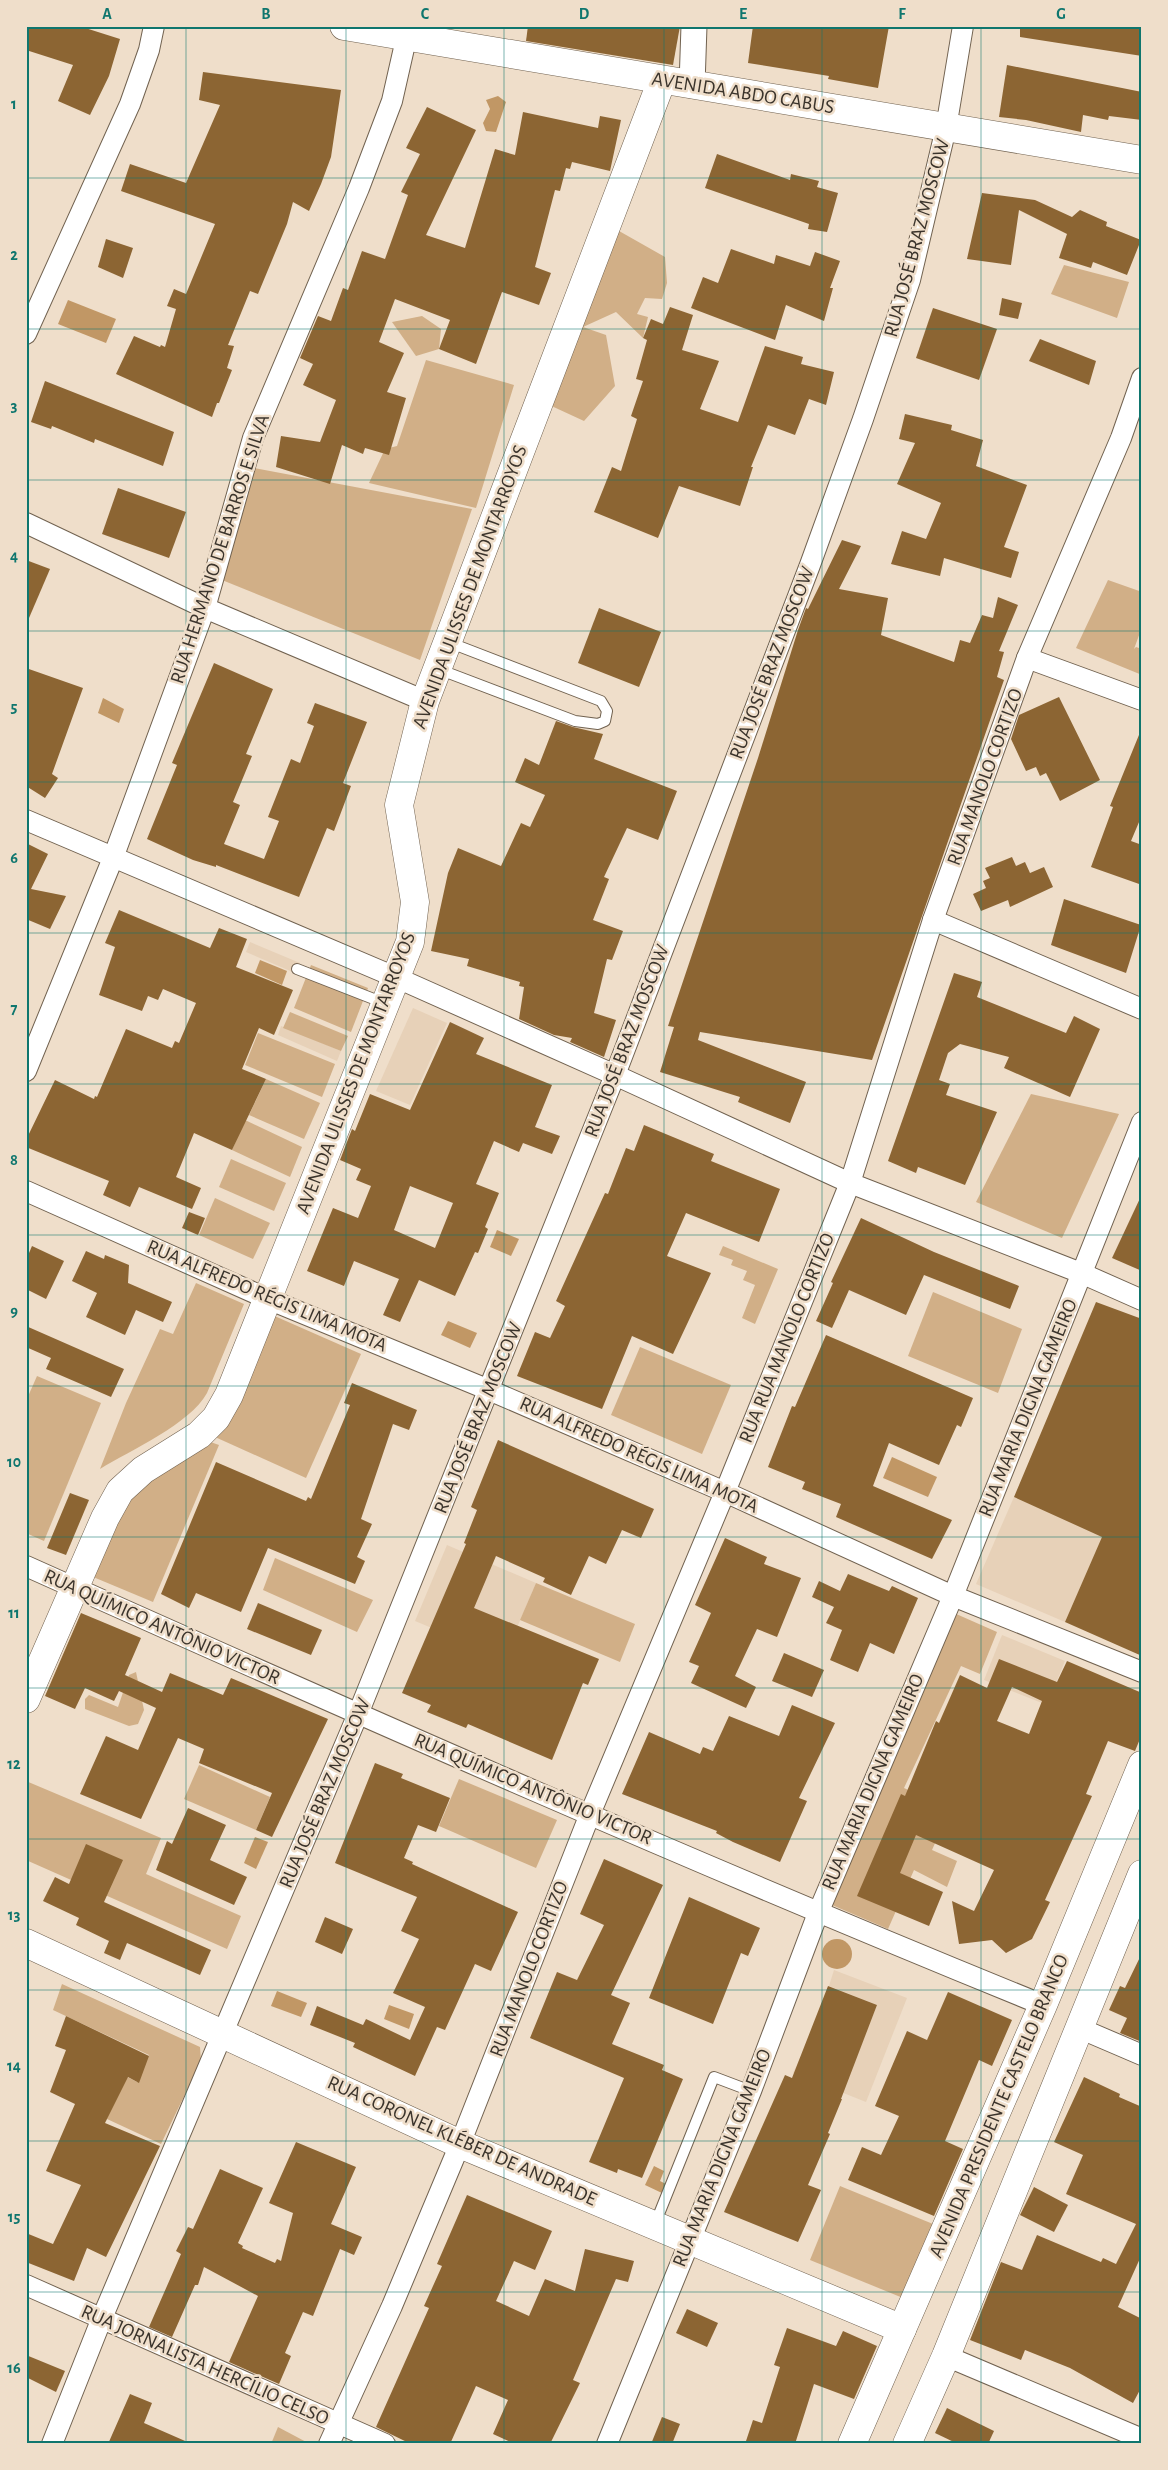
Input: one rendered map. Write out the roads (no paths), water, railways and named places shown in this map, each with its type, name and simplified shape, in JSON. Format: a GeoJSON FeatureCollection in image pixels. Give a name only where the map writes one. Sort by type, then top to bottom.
{"type":"FeatureCollection","features":[{"type":"Feature","properties":{"kind":"main road","name":"AVENIDA ABDO CABUS"},"geometry":{"type":"LineString","coordinates":[[344,26],[409,32],[662,80],[1142,160]]}},
{"type":"Feature","properties":{"kind":"main road","name":"AVENIDA ULISSES DE MONTARROYOS"},"geometry":{"type":"LineString","coordinates":[[26,1698],[105,1518],[120,1491],[143,1470],[199,1435],[216,1418],[229,1395],[410,942],[415,902],[399,805],[425,701],[662,80]]}},
{"type":"Feature","properties":{"kind":"main road","name":"AVENIDA PRESIDENTE CASTELO BRANCO"},"geometry":{"type":"LineString","coordinates":[[852,2444],[1043,2004],[1142,1766]]}},
{"type":"Feature","properties":{"kind":"main road"},"geometry":{"type":"LineString","coordinates":[[907,2444],[946,2356],[1142,1874]]}},
{"type":"Feature","properties":{"kind":"main road","name":"RUA CORONEL KLÉBER DE ANDRADE"},"geometry":{"type":"LineString","coordinates":[[26,1942],[460,2144],[902,2329]]}},
{"type":"Feature","properties":{"kind":"street"},"geometry":{"type":"LineString","coordinates":[[26,334],[130,104],[149,50],[154,26]]}},
{"type":"Feature","properties":{"kind":"street"},"geometry":{"type":"LineString","coordinates":[[692,85],[694,26]]}},
{"type":"Feature","properties":{"kind":"street","name":"RUA JOSÉ BRAZ MOSCOW"},"geometry":{"type":"LineString","coordinates":[[102,2318],[358,1714],[489,1390],[615,1075],[863,419],[910,280],[946,128],[963,26]]}},
{"type":"Feature","properties":{"kind":"street","name":"RUA HERMANO DE BARROS E SILVA"},"geometry":{"type":"LineString","coordinates":[[26,1071],[113,858],[205,608],[253,438],[359,188],[392,101],[409,32]]}},
{"type":"Feature","properties":{"kind":"street","name":"RUA MANOLO CORTIZO"},"geometry":{"type":"LineString","coordinates":[[850,1183],[933,920],[1028,658],[1121,438],[1142,378]]}},
{"type":"Feature","properties":{"kind":"street"},"geometry":{"type":"LineString","coordinates":[[26,523],[205,608],[425,701]]}},
{"type":"Feature","properties":{"kind":"street"},"geometry":{"type":"LineString","coordinates":[[1028,658],[1142,700]]}},
{"type":"Feature","properties":{"kind":"street"},"geometry":{"type":"LineString","coordinates":[[26,820],[395,977],[850,1183],[1081,1273],[1142,1300]]}},
{"type":"Feature","properties":{"kind":"street"},"geometry":{"type":"LineString","coordinates":[[933,920],[1142,1009]]}},
{"type":"Feature","properties":{"kind":"street","name":"RUA MARIA DIGNA GAMEIRO"},"geometry":{"type":"LineString","coordinates":[[607,2444],[751,2091],[818,1913],[953,1596],[1142,1122]]}},
{"type":"Feature","properties":{"kind":"street","name":"RUA RUA MANOLO CORTIZO"},"geometry":{"type":"LineString","coordinates":[[725,1492],[850,1183]]}},
{"type":"Feature","properties":{"kind":"street","name":"RUA ALFREDO RÉGIS LIMA MOTA"},"geometry":{"type":"LineString","coordinates":[[26,1191],[268,1299],[489,1390],[725,1492],[953,1596],[1142,1672]]}},
{"type":"Feature","properties":{"kind":"street","name":"RUA MANOLO CORTIZO"},"geometry":{"type":"LineString","coordinates":[[328,2444],[392,2306],[460,2144],[590,1814],[725,1492]]}},
{"type":"Feature","properties":{"kind":"street","name":"RUA QUÍMICO ANTÔNIO VICTOR"},"geometry":{"type":"LineString","coordinates":[[26,1566],[358,1714],[818,1913],[1043,2004]]}},
{"type":"Feature","properties":{"kind":"street"},"geometry":{"type":"LineString","coordinates":[[1079,2028],[1142,2055]]}},
{"type":"Feature","properties":{"kind":"street","name":"RUA JORNALISTA HERCÍLIO CELSO"},"geometry":{"type":"LineString","coordinates":[[26,2285],[336,2424],[385,2444]]}},
{"type":"Feature","properties":{"kind":"street"},"geometry":{"type":"LineString","coordinates":[[52,2444],[102,2318]]}},
{"type":"Feature","properties":{"kind":"street"},"geometry":{"type":"LineString","coordinates":[[946,2356],[1142,2439]]}},
{"type":"Feature","properties":{"kind":"lane"},"geometry":{"type":"LineString","coordinates":[[437,668],[575,721],[598,724],[605,721],[607,711],[601,702],[447,641]]}},
{"type":"Feature","properties":{"kind":"lane"},"geometry":{"type":"LineString","coordinates":[[297,969],[385,1003]]}},
{"type":"Feature","properties":{"kind":"lane"},"geometry":{"type":"LineString","coordinates":[[655,2225],[714,2077],[751,2091]]}}]}
